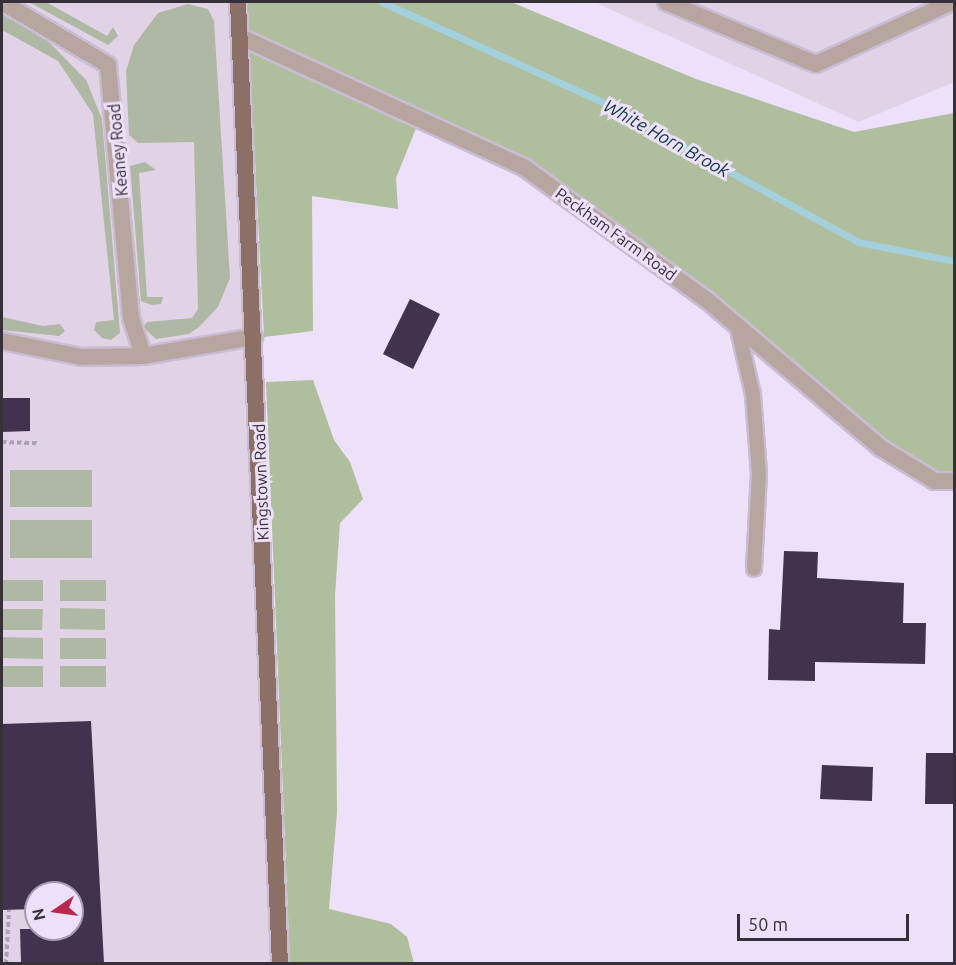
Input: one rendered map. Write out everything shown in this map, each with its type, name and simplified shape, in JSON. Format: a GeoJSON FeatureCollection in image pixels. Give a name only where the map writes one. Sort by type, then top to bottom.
{"type":"FeatureCollection","features":[{"type":"Feature","properties":{"kind":"main road","name":"Kingstown Road"},"geometry":{"type":"LineString","coordinates":[[238,2],[243,38],[280,963]]}},
{"type":"Feature","properties":{"kind":"street","name":"Keaney Road"},"geometry":{"type":"LineString","coordinates":[[2,2],[108,65],[119,153],[131,318],[143,356]]}},
{"type":"Feature","properties":{"kind":"street"},"geometry":{"type":"LineString","coordinates":[[666,2],[816,64],[952,2]]}},
{"type":"Feature","properties":{"kind":"street","name":"Peckham Farm Road"},"geometry":{"type":"LineString","coordinates":[[243,38],[525,168],[737,326],[881,448],[935,481],[954,480]]}},
{"type":"Feature","properties":{"kind":"street"},"geometry":{"type":"LineString","coordinates":[[2,341],[81,357],[143,356],[254,337]]}},
{"type":"Feature","properties":{"kind":"lane"},"geometry":{"type":"LineString","coordinates":[[737,326],[753,395],[759,473],[753,569]]}},
{"type":"Feature","properties":{"kind":"path"},"geometry":{"type":"LineString","coordinates":[[2,442],[38,443]]}},
{"type":"Feature","properties":{"kind":"path"},"geometry":{"type":"LineString","coordinates":[[6,963],[9,910]]}},
{"type":"Feature","properties":{"kind":"shaded area"},"geometry":{"type":"Polygon","coordinates":[[[2,2],[238,2],[280,963],[2,964],[2,2]]]}},
{"type":"Feature","properties":{"kind":"shaded area"},"geometry":{"type":"Polygon","coordinates":[[[594,2],[954,2],[954,82],[859,122],[594,2]]]}},
{"type":"Feature","properties":{"kind":"green space"},"geometry":{"type":"Polygon","coordinates":[[[29,2],[46,2],[107,36],[113,27],[118,36],[108,45],[29,2]]]}},
{"type":"Feature","properties":{"kind":"green space"},"geometry":{"type":"Polygon","coordinates":[[[240,2],[511,2],[696,79],[854,132],[954,113],[954,480],[937,483],[704,302],[528,173],[417,126],[396,178],[398,209],[312,196],[313,331],[264,337],[247,4],[240,2]]]}},
{"type":"Feature","properties":{"kind":"green space"},"geometry":{"type":"Polygon","coordinates":[[[188,4],[208,9],[214,21],[230,278],[218,307],[199,327],[189,334],[156,339],[143,327],[147,322],[192,318],[198,309],[194,142],[138,143],[129,135],[126,71],[134,45],[158,13],[188,4]]]}},
{"type":"Feature","properties":{"kind":"green space"},"geometry":{"type":"Polygon","coordinates":[[[2,14],[48,41],[86,80],[102,119],[120,333],[111,340],[102,338],[94,330],[96,322],[114,320],[93,114],[58,61],[2,30],[2,14]]]}},
{"type":"Feature","properties":{"kind":"green space"},"geometry":{"type":"Polygon","coordinates":[[[145,162],[156,170],[139,173],[147,297],[163,297],[161,304],[152,305],[141,301],[130,166],[145,162]]]}},
{"type":"Feature","properties":{"kind":"green space"},"geometry":{"type":"Polygon","coordinates":[[[2,317],[43,326],[60,324],[65,331],[59,336],[2,330],[2,317]]]}},
{"type":"Feature","properties":{"kind":"green space"},"geometry":{"type":"Polygon","coordinates":[[[313,380],[334,440],[350,462],[363,499],[340,523],[335,595],[337,812],[329,909],[391,924],[407,937],[414,963],[290,963],[266,382],[313,380]]]}},
{"type":"Feature","properties":{"kind":"green space"},"geometry":{"type":"Polygon","coordinates":[[[10,470],[92,470],[92,507],[10,507],[10,470]]]}},
{"type":"Feature","properties":{"kind":"green space"},"geometry":{"type":"Polygon","coordinates":[[[10,520],[92,520],[92,558],[10,558],[10,520]]]}},
{"type":"Feature","properties":{"kind":"green space"},"geometry":{"type":"Polygon","coordinates":[[[2,580],[43,580],[43,601],[2,601],[2,580]]]}},
{"type":"Feature","properties":{"kind":"green space"},"geometry":{"type":"Polygon","coordinates":[[[60,580],[106,580],[106,601],[60,601],[60,580]]]}},
{"type":"Feature","properties":{"kind":"green space"},"geometry":{"type":"Polygon","coordinates":[[[60,608],[105,609],[105,630],[60,629],[60,608]]]}},
{"type":"Feature","properties":{"kind":"green space"},"geometry":{"type":"Polygon","coordinates":[[[2,609],[43,609],[42,630],[2,630],[2,609]]]}},
{"type":"Feature","properties":{"kind":"green space"},"geometry":{"type":"Polygon","coordinates":[[[2,637],[43,638],[43,659],[2,658],[2,637]]]}},
{"type":"Feature","properties":{"kind":"green space"},"geometry":{"type":"Polygon","coordinates":[[[60,638],[106,638],[106,659],[60,659],[60,638]]]}},
{"type":"Feature","properties":{"kind":"green space"},"geometry":{"type":"Polygon","coordinates":[[[2,666],[43,666],[43,687],[2,687],[2,666]]]}},
{"type":"Feature","properties":{"kind":"green space"},"geometry":{"type":"Polygon","coordinates":[[[60,666],[106,666],[106,687],[60,687],[60,666]]]}},
{"type":"Feature","properties":{"kind":"building"},"geometry":{"type":"Polygon","coordinates":[[[410,299],[440,314],[413,369],[383,354],[410,299]]]}},
{"type":"Feature","properties":{"kind":"building"},"geometry":{"type":"Polygon","coordinates":[[[2,398],[30,398],[30,431],[2,432],[2,398]]]}},
{"type":"Feature","properties":{"kind":"building"},"geometry":{"type":"Polygon","coordinates":[[[784,551],[818,552],[817,578],[904,583],[903,623],[926,623],[925,664],[815,662],[815,681],[768,680],[769,629],[780,630],[784,551]]]}},
{"type":"Feature","properties":{"kind":"building"},"geometry":{"type":"Polygon","coordinates":[[[91,721],[104,963],[21,963],[20,929],[24,929],[24,941],[84,941],[84,881],[24,881],[24,909],[2,910],[2,724],[91,721]]]}},
{"type":"Feature","properties":{"kind":"building"},"geometry":{"type":"Polygon","coordinates":[[[926,753],[954,753],[954,804],[925,804],[926,753]]]}},
{"type":"Feature","properties":{"kind":"building"},"geometry":{"type":"Polygon","coordinates":[[[822,765],[873,767],[872,801],[820,799],[822,765]]]}},
{"type":"Feature","properties":{"kind":"waterway","name":"White Horn Brook"},"geometry":{"type":"LineString","coordinates":[[382,2],[598,100],[858,242],[954,261]]}}]}
